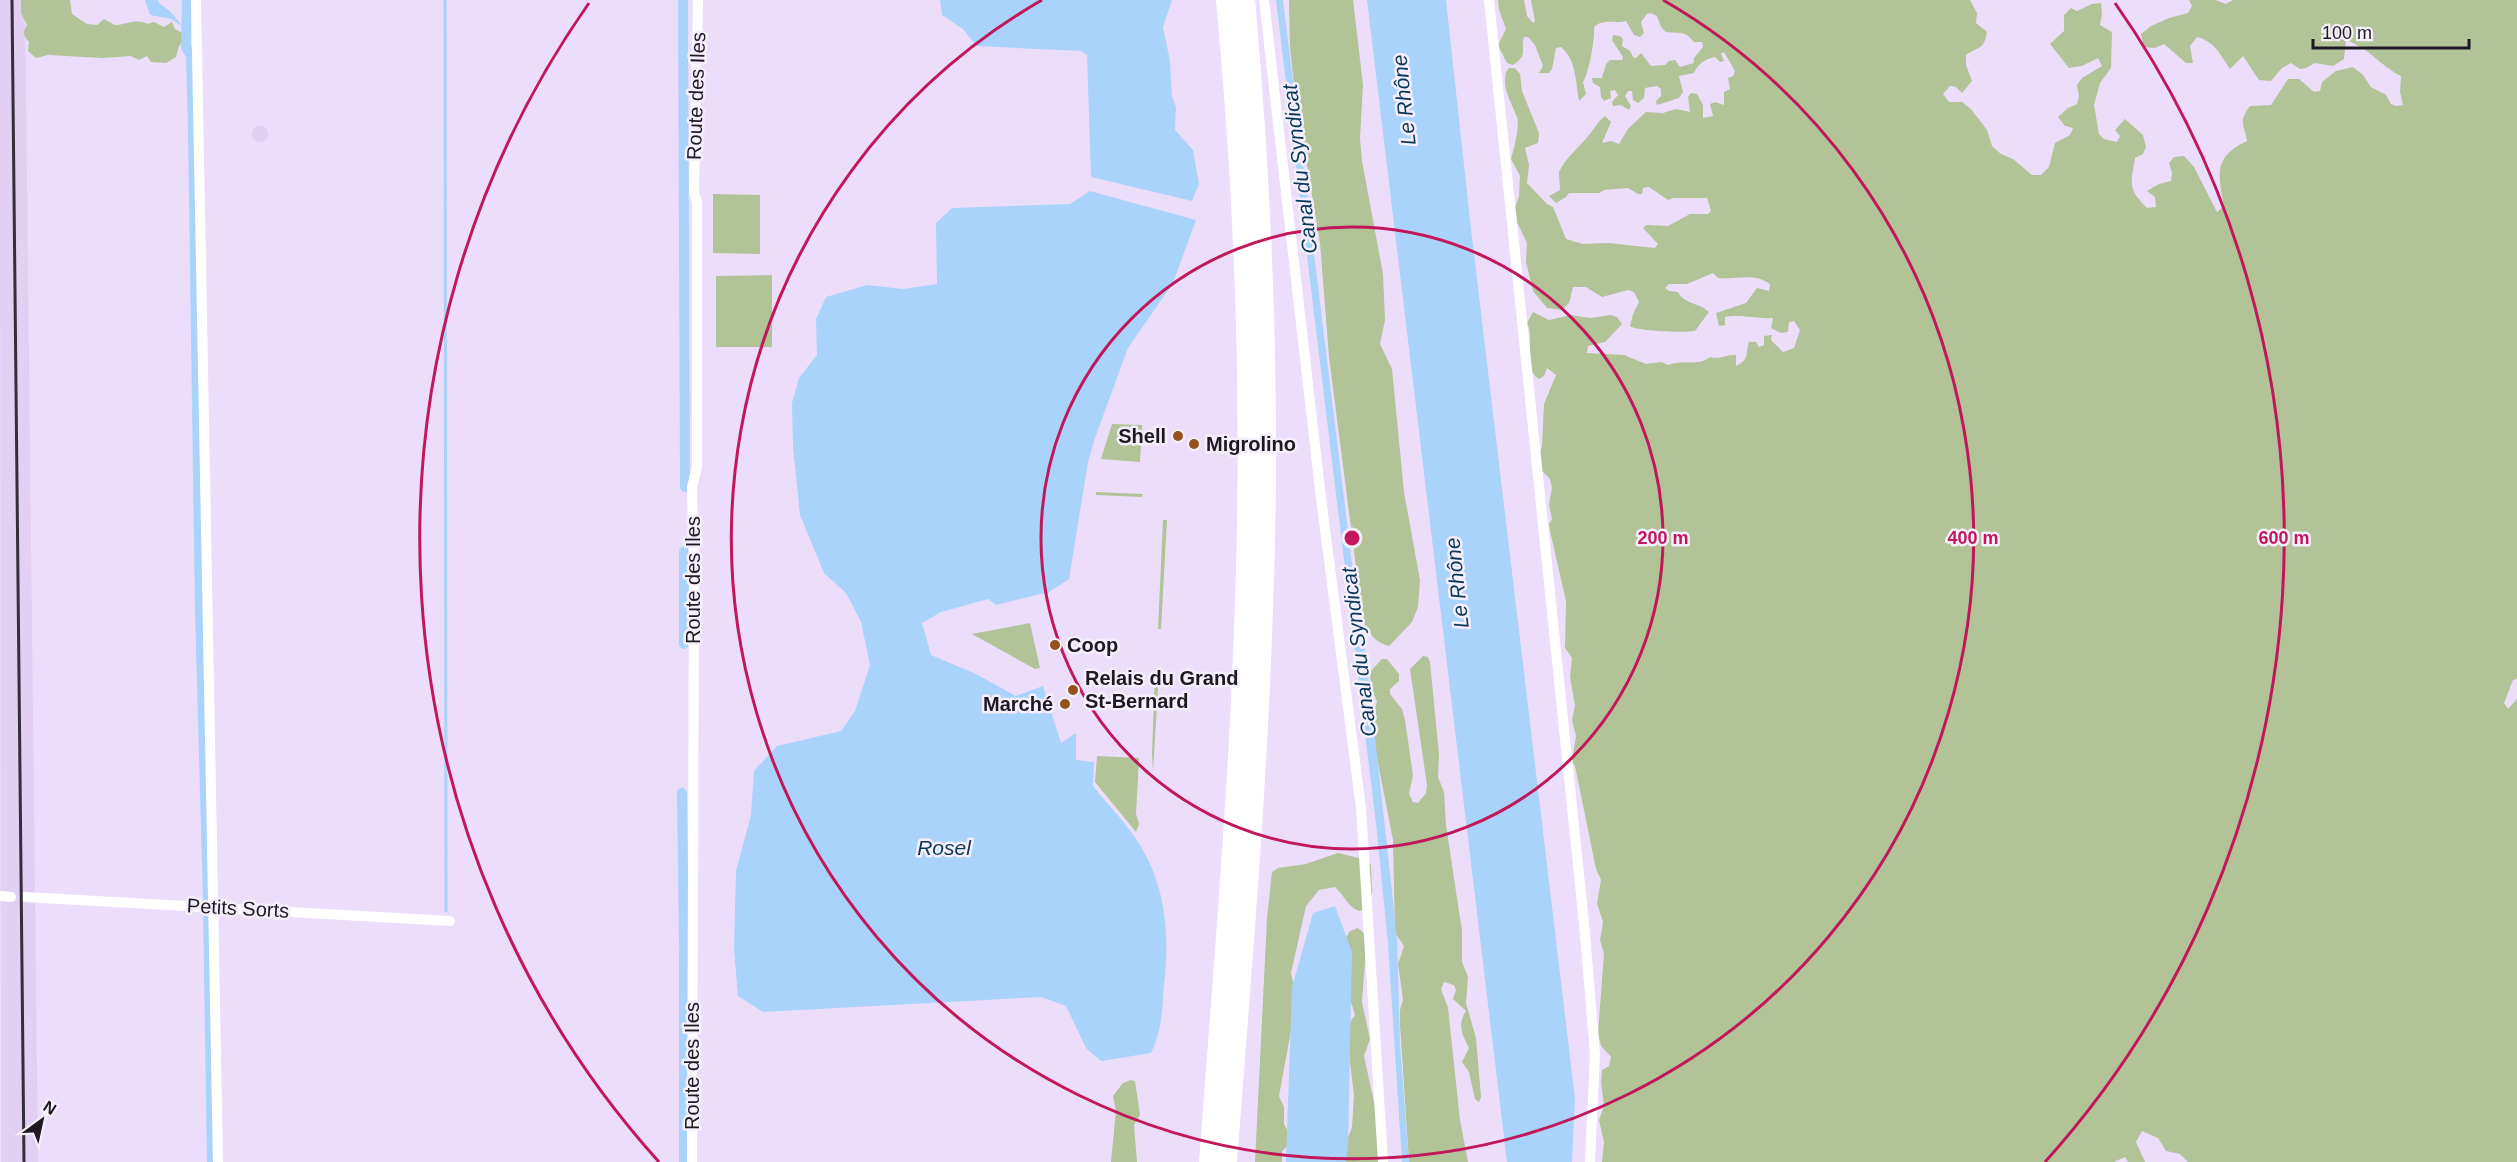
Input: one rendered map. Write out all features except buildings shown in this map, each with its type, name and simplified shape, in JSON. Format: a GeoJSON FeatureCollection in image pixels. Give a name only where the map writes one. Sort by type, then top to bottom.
{"type":"FeatureCollection","features":[{"type":"Feature","properties":{"kind":"highway"},"geometry":{"type":"LineString","coordinates":[[1209,1162],[1238,761],[1247,533],[1248,410],[1243,239],[1226,0]]}},
{"type":"Feature","properties":{"kind":"highway"},"geometry":{"type":"LineString","coordinates":[[1227,1162],[1257,751],[1264,606],[1266,482],[1266,360],[1260,217],[1245,0]]}},
{"type":"Feature","properties":{"kind":"street"},"geometry":{"type":"LineString","coordinates":[[196,0],[218,1162]]}},
{"type":"Feature","properties":{"kind":"street","name":"Route des Iles"},"geometry":{"type":"LineString","coordinates":[[692,1162],[694,576],[692,487],[697,467],[697,213],[694,168],[698,0]]}},
{"type":"Feature","properties":{"kind":"street"},"geometry":{"type":"LineString","coordinates":[[1264,0],[1321,498],[1361,808],[1383,1162]]}},
{"type":"Feature","properties":{"kind":"street"},"geometry":{"type":"LineString","coordinates":[[1489,0],[1586,947],[1595,1054],[1590,1162]]}},
{"type":"Feature","properties":{"kind":"street","name":"Petits Sorts"},"geometry":{"type":"LineString","coordinates":[[26,897],[450,921]]}},
{"type":"Feature","properties":{"kind":"shaded area"},"geometry":{"type":"Polygon","coordinates":[[[0,0],[25,0],[38,1162],[1,1162],[0,0]]]}},
{"type":"Feature","properties":{"kind":"shaded area"},"geometry":{"type":"Polygon","coordinates":[[[257,126],[263,126],[268,134],[266,140],[257,142],[252,137],[252,131],[257,126]]]}},
{"type":"Feature","properties":{"kind":"green space"},"geometry":{"type":"Polygon","coordinates":[[[21,0],[70,0],[72,14],[87,24],[97,25],[104,19],[115,25],[154,22],[164,27],[172,22],[175,29],[182,33],[183,40],[176,57],[166,63],[151,62],[147,56],[139,60],[131,56],[103,58],[48,55],[36,58],[28,51],[29,42],[24,32],[27,25],[21,13],[21,0]]]}},
{"type":"Feature","properties":{"kind":"green space"},"geometry":{"type":"Polygon","coordinates":[[[1289,0],[1353,0],[1363,85],[1360,139],[1362,161],[1383,274],[1385,320],[1380,344],[1392,369],[1404,492],[1420,580],[1418,607],[1412,622],[1389,646],[1373,637],[1363,621],[1329,357],[1320,243],[1295,94],[1290,47],[1289,0]]]}},
{"type":"Feature","properties":{"kind":"green space"},"geometry":{"type":"Polygon","coordinates":[[[1498,0],[1524,0],[1527,16],[1533,23],[1535,21],[1531,0],[1970,0],[1977,13],[1976,23],[1987,32],[1986,38],[1980,47],[1966,55],[1966,65],[1972,81],[1962,93],[1956,87],[1950,86],[1943,94],[1949,102],[1962,102],[1971,109],[1987,130],[1992,146],[2001,154],[2013,159],[2032,175],[2041,175],[2049,167],[2055,143],[2070,135],[2073,128],[2065,126],[2058,117],[2077,104],[2079,96],[2077,85],[2082,78],[2102,66],[2098,58],[2082,66],[2069,68],[2050,44],[2064,31],[2064,15],[2071,8],[2077,11],[2092,4],[2101,3],[2100,25],[2112,32],[2111,68],[2100,83],[2094,105],[2099,134],[2104,139],[2117,142],[2120,136],[2115,130],[2125,119],[2143,135],[2146,147],[2143,154],[2135,158],[2132,185],[2136,195],[2147,208],[2156,207],[2155,197],[2147,191],[2159,184],[2171,181],[2172,173],[2169,163],[2174,157],[2184,156],[2194,167],[2217,212],[2224,206],[2220,168],[2228,153],[2247,141],[2243,120],[2250,106],[2271,105],[2288,79],[2299,79],[2314,92],[2320,91],[2322,82],[2336,71],[2353,67],[2363,75],[2371,87],[2386,95],[2391,104],[2403,105],[2400,92],[2401,76],[2362,48],[2346,40],[2344,59],[2333,66],[2315,63],[2300,69],[2291,63],[2282,68],[2271,81],[2259,80],[2243,56],[2230,69],[2213,45],[2197,37],[2190,46],[2193,63],[2186,63],[2164,44],[2155,48],[2144,47],[2141,34],[2151,26],[2188,13],[2192,6],[2189,0],[2215,0],[2226,4],[2233,0],[2517,0],[2517,679],[2513,680],[2504,703],[2508,709],[2517,699],[2517,1162],[2188,1162],[2180,1154],[2166,1151],[2158,1138],[2142,1131],[2136,1142],[2145,1162],[2128,1162],[2125,1157],[2114,1162],[1602,1162],[1604,1142],[1599,1120],[1604,1106],[1602,1070],[1609,1066],[1611,1057],[1601,1046],[1598,1033],[1604,954],[1600,940],[1603,922],[1597,903],[1601,880],[1596,869],[1575,766],[1572,761],[1576,736],[1572,720],[1575,706],[1570,677],[1572,658],[1565,648],[1566,601],[1549,524],[1552,519],[1549,505],[1552,488],[1550,479],[1542,471],[1539,456],[1542,446],[1544,404],[1556,375],[1547,368],[1544,376],[1539,379],[1533,374],[1529,360],[1530,337],[1527,323],[1533,312],[1549,320],[1571,315],[1590,318],[1610,315],[1617,317],[1622,324],[1605,342],[1588,346],[1587,353],[1624,355],[1646,364],[1662,362],[1668,365],[1700,362],[1710,357],[1736,355],[1736,366],[1745,358],[1749,342],[1756,342],[1759,347],[1764,345],[1764,336],[1772,335],[1771,340],[1783,352],[1794,348],[1800,330],[1794,321],[1789,322],[1788,332],[1781,333],[1771,328],[1773,318],[1742,316],[1725,317],[1725,325],[1719,326],[1716,313],[1746,303],[1757,288],[1769,291],[1770,284],[1751,277],[1718,278],[1713,273],[1687,284],[1669,284],[1665,288],[1678,292],[1684,299],[1709,312],[1695,331],[1661,331],[1630,326],[1639,302],[1634,292],[1628,290],[1602,297],[1586,287],[1573,287],[1569,303],[1562,310],[1547,308],[1533,291],[1526,262],[1527,243],[1517,222],[1515,208],[1519,196],[1520,176],[1511,159],[1518,121],[1505,84],[1506,72],[1509,68],[1515,68],[1520,74],[1522,91],[1539,133],[1538,143],[1525,148],[1529,165],[1527,183],[1547,204],[1553,207],[1566,239],[1583,244],[1608,243],[1655,248],[1658,244],[1643,228],[1646,225],[1668,226],[1690,214],[1708,214],[1711,211],[1707,198],[1668,200],[1649,187],[1643,188],[1642,194],[1628,188],[1604,190],[1599,193],[1569,193],[1556,203],[1549,196],[1560,190],[1559,172],[1605,116],[1611,122],[1602,143],[1611,141],[1619,144],[1628,129],[1646,112],[1663,113],[1676,109],[1690,112],[1688,97],[1691,93],[1697,94],[1703,105],[1703,118],[1713,116],[1710,104],[1715,102],[1724,105],[1724,92],[1730,89],[1728,78],[1733,76],[1735,71],[1724,52],[1721,54],[1724,61],[1720,62],[1715,57],[1711,58],[1700,65],[1694,73],[1679,76],[1683,92],[1679,98],[1657,105],[1656,101],[1661,96],[1661,89],[1657,86],[1645,88],[1644,98],[1638,103],[1633,100],[1632,91],[1628,91],[1625,96],[1631,106],[1629,110],[1621,105],[1613,106],[1612,102],[1618,95],[1615,90],[1610,91],[1611,98],[1604,101],[1600,87],[1593,83],[1592,78],[1602,78],[1606,64],[1610,60],[1622,60],[1623,57],[1612,40],[1613,35],[1623,39],[1622,46],[1630,51],[1633,57],[1636,58],[1641,53],[1651,66],[1665,65],[1675,60],[1680,67],[1694,63],[1694,58],[1703,47],[1702,42],[1694,42],[1685,34],[1666,32],[1661,27],[1657,16],[1651,13],[1647,14],[1641,22],[1644,33],[1640,37],[1634,35],[1626,21],[1605,22],[1594,27],[1591,56],[1583,82],[1586,94],[1579,101],[1570,58],[1561,47],[1556,48],[1552,69],[1549,73],[1539,73],[1543,66],[1535,45],[1528,37],[1524,37],[1521,58],[1513,65],[1507,63],[1498,45],[1506,29],[1498,0]]]}},
{"type":"Feature","properties":{"kind":"green space"},"geometry":{"type":"Polygon","coordinates":[[[713,194],[760,195],[760,254],[713,253],[713,194]]]}},
{"type":"Feature","properties":{"kind":"green space"},"geometry":{"type":"Polygon","coordinates":[[[772,275],[772,347],[716,347],[716,276],[772,275]]]}},
{"type":"Feature","properties":{"kind":"green space"},"geometry":{"type":"Polygon","coordinates":[[[1112,424],[1142,425],[1140,462],[1101,459],[1112,424]]]}},
{"type":"Feature","properties":{"kind":"green space"},"geometry":{"type":"Polygon","coordinates":[[[1096,492],[1143,494],[1142,497],[1096,495],[1096,492]]]}},
{"type":"Feature","properties":{"kind":"green space"},"geometry":{"type":"Polygon","coordinates":[[[1163,520],[1167,520],[1161,629],[1158,629],[1163,520]]]}},
{"type":"Feature","properties":{"kind":"green space"},"geometry":{"type":"Polygon","coordinates":[[[1030,623],[1040,668],[1035,669],[972,634],[1030,623]]]}},
{"type":"Feature","properties":{"kind":"green space"},"geometry":{"type":"Polygon","coordinates":[[[1423,656],[1428,657],[1430,662],[1439,754],[1438,777],[1444,792],[1446,825],[1462,931],[1462,962],[1468,977],[1466,1003],[1476,1038],[1481,1097],[1479,1102],[1475,1099],[1469,1072],[1462,1062],[1469,1048],[1461,1025],[1466,1011],[1453,999],[1456,990],[1454,985],[1444,982],[1441,989],[1448,1008],[1460,1120],[1468,1162],[1409,1162],[1400,1025],[1403,1000],[1398,964],[1404,946],[1395,933],[1393,840],[1376,753],[1373,717],[1377,701],[1371,689],[1370,672],[1382,659],[1387,659],[1399,674],[1399,681],[1390,689],[1390,694],[1402,709],[1405,720],[1413,775],[1409,794],[1413,802],[1418,803],[1426,793],[1427,785],[1410,669],[1423,656]]]}},
{"type":"Feature","properties":{"kind":"green space"},"geometry":{"type":"Polygon","coordinates":[[[1155,672],[1159,672],[1153,772],[1152,752],[1155,672]]]}},
{"type":"Feature","properties":{"kind":"green space"},"geometry":{"type":"Polygon","coordinates":[[[1097,756],[1139,758],[1136,814],[1139,824],[1136,832],[1095,782],[1097,756]]]}},
{"type":"Feature","properties":{"kind":"green space"},"geometry":{"type":"Polygon","coordinates":[[[1338,853],[1359,858],[1371,865],[1372,893],[1364,910],[1359,911],[1349,904],[1335,887],[1319,890],[1306,906],[1291,973],[1294,987],[1293,1020],[1279,1096],[1284,1107],[1284,1124],[1293,1141],[1282,1151],[1282,1162],[1255,1162],[1267,918],[1272,872],[1278,868],[1306,864],[1338,853]]]}},
{"type":"Feature","properties":{"kind":"green space"},"geometry":{"type":"Polygon","coordinates":[[[1358,928],[1367,936],[1362,1002],[1370,1039],[1364,1056],[1387,1162],[1339,1162],[1352,1127],[1354,1096],[1346,1028],[1355,1015],[1351,1002],[1345,939],[1350,931],[1358,928]]]}},
{"type":"Feature","properties":{"kind":"green space"},"geometry":{"type":"Polygon","coordinates":[[[1135,1081],[1140,1115],[1134,1125],[1137,1162],[1111,1162],[1116,1111],[1113,1096],[1123,1083],[1135,1081]]]}},
{"type":"Feature","properties":{"kind":"water"},"geometry":{"type":"Polygon","coordinates":[[[145,0],[158,0],[183,27],[171,19],[150,15],[145,0]]]}},
{"type":"Feature","properties":{"kind":"water"},"geometry":{"type":"Polygon","coordinates":[[[940,0],[1172,0],[1163,27],[1170,61],[1172,96],[1176,107],[1175,130],[1193,150],[1199,184],[1192,201],[1091,177],[1087,55],[1081,51],[976,46],[963,29],[942,15],[940,0]]]}},
{"type":"Feature","properties":{"kind":"water","name":"Canal du Syndicat"},"geometry":{"type":"Polygon","coordinates":[[[1276,0],[1283,0],[1359,621],[1366,656],[1397,940],[1400,1044],[1409,1162],[1402,1162],[1388,944],[1376,824],[1276,0]]]}},
{"type":"Feature","properties":{"kind":"water","name":"Le Rhône"},"geometry":{"type":"Polygon","coordinates":[[[1367,0],[1446,0],[1471,229],[1575,1099],[1572,1162],[1507,1162],[1367,0]]]}},
{"type":"Feature","properties":{"kind":"water","name":"Rosel"},"geometry":{"type":"Polygon","coordinates":[[[1090,191],[1196,220],[1173,283],[1128,348],[1095,438],[1088,462],[1069,579],[1049,592],[996,605],[988,599],[941,612],[922,623],[931,655],[974,673],[1016,696],[1043,686],[1061,743],[1076,733],[1076,760],[1094,762],[1093,786],[1129,829],[1145,853],[1159,889],[1166,926],[1166,966],[1162,1012],[1155,1045],[1151,1053],[1101,1061],[1086,1048],[1066,1006],[1041,997],[763,1012],[738,996],[734,949],[736,871],[751,815],[754,771],[777,746],[841,731],[855,711],[870,665],[861,622],[846,593],[824,573],[800,515],[793,447],[792,403],[799,378],[817,355],[816,319],[826,297],[867,285],[903,289],[937,284],[936,223],[952,208],[1070,204],[1090,191]]]}},
{"type":"Feature","properties":{"kind":"water"},"geometry":{"type":"Polygon","coordinates":[[[1335,906],[1352,952],[1346,1162],[1286,1162],[1292,987],[1313,913],[1335,906]]]}},
{"type":"Feature","properties":{"kind":"waterway"},"geometry":{"type":"LineString","coordinates":[[187,0],[186,47],[191,56],[193,131],[200,613],[208,902]]}},
{"type":"Feature","properties":{"kind":"waterway"},"geometry":{"type":"LineString","coordinates":[[445,0],[446,911]]}},
{"type":"Feature","properties":{"kind":"waterway"},"geometry":{"type":"LineString","coordinates":[[683,0],[685,487]]}},
{"type":"Feature","properties":{"kind":"waterway"},"geometry":{"type":"LineString","coordinates":[[684,551],[684,644]]}},
{"type":"Feature","properties":{"kind":"waterway"},"geometry":{"type":"LineString","coordinates":[[682,793],[684,947]]}},
{"type":"Feature","properties":{"kind":"waterway"},"geometry":{"type":"LineString","coordinates":[[208,909],[212,1162]]}},
{"type":"Feature","properties":{"kind":"waterway"},"geometry":{"type":"LineString","coordinates":[[684,952],[684,1162]]}},
{"type":"Feature","properties":{"kind":"railway"},"geometry":{"type":"LineString","coordinates":[[12,0],[24,1162]]}},
{"type":"Feature","properties":{"kind":"place","name":"Shell"},"geometry":{"type":"Point","coordinates":[1178,436]}},
{"type":"Feature","properties":{"kind":"place","name":"Migrolino"},"geometry":{"type":"Point","coordinates":[1194,444]}},
{"type":"Feature","properties":{"kind":"place","name":"Coop"},"geometry":{"type":"Point","coordinates":[1055,645]}},
{"type":"Feature","properties":{"kind":"place","name":"Relais du Grand St-Bernard"},"geometry":{"type":"Point","coordinates":[1073,690]}},
{"type":"Feature","properties":{"kind":"place","name":"Marché"},"geometry":{"type":"Point","coordinates":[1065,704]}}]}
